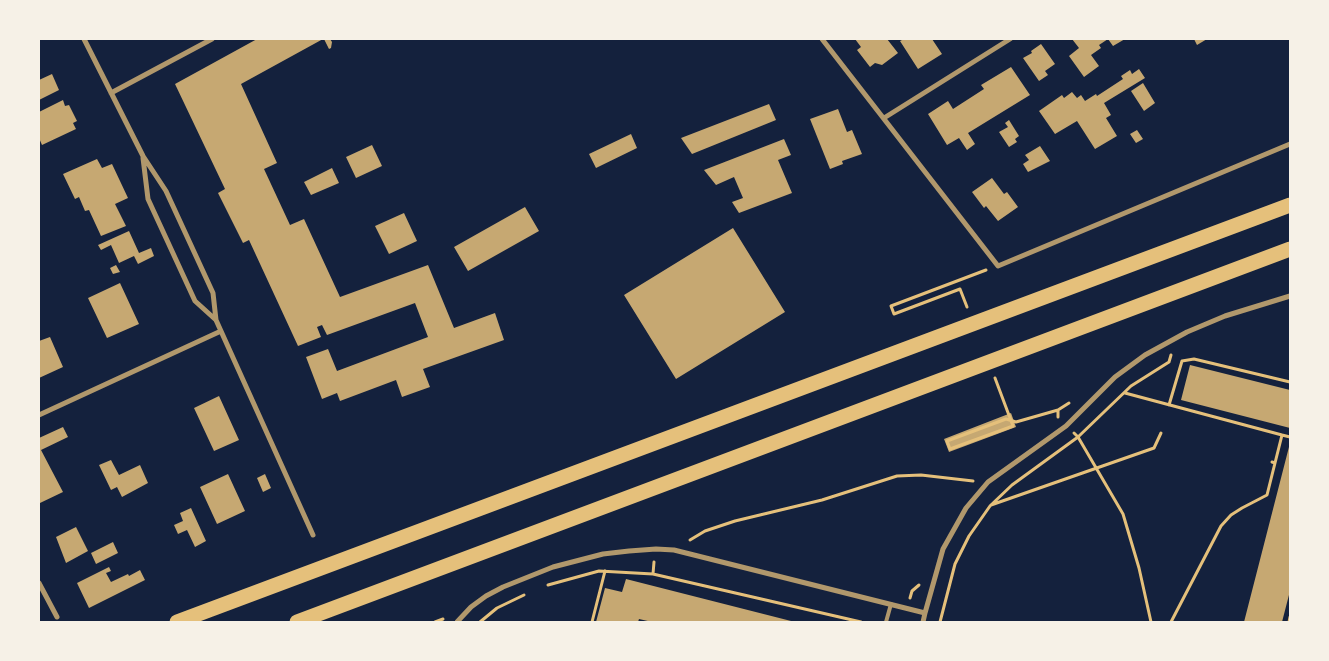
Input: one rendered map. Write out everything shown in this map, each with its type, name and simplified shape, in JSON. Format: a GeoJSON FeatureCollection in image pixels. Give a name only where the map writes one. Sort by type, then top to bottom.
{"type":"FeatureCollection","features":[{"type":"Feature","properties":{"kind":"highway"},"geometry":{"type":"LineString","coordinates":[[177,622],[1290,205]]}},
{"type":"Feature","properties":{"kind":"highway"},"geometry":{"type":"LineString","coordinates":[[297,622],[1290,249]]}},
{"type":"Feature","properties":{"kind":"street"},"geometry":{"type":"LineString","coordinates":[[84,39],[143,156],[166,191],[213,293],[216,320],[313,535]]}},
{"type":"Feature","properties":{"kind":"street"},"geometry":{"type":"LineString","coordinates":[[111,93],[212,39]]}},
{"type":"Feature","properties":{"kind":"street"},"geometry":{"type":"LineString","coordinates":[[822,39],[998,266],[1290,144]]}},
{"type":"Feature","properties":{"kind":"street"},"geometry":{"type":"LineString","coordinates":[[884,118],[1010,39]]}},
{"type":"Feature","properties":{"kind":"street"},"geometry":{"type":"LineString","coordinates":[[143,156],[148,199],[195,301],[216,320]]}},
{"type":"Feature","properties":{"kind":"street"},"geometry":{"type":"LineString","coordinates":[[923,622],[942,549],[966,508],[988,482],[1066,426],[1114,377],[1145,355],[1186,332],[1224,316],[1290,296]]}},
{"type":"Feature","properties":{"kind":"street"},"geometry":{"type":"LineString","coordinates":[[39,415],[221,331]]}},
{"type":"Feature","properties":{"kind":"street"},"geometry":{"type":"LineString","coordinates":[[457,622],[471,607],[486,596],[503,587],[553,568],[603,554],[629,550],[656,549],[674,550],[925,613]]}},
{"type":"Feature","properties":{"kind":"street"},"geometry":{"type":"LineString","coordinates":[[39,583],[56,617]]}},
{"type":"Feature","properties":{"kind":"lane"},"geometry":{"type":"LineString","coordinates":[[886,622],[890,604]]}},
{"type":"Feature","properties":{"kind":"path"},"geometry":{"type":"LineString","coordinates":[[960,289],[894,314],[891,306],[998,266]]}},
{"type":"Feature","properties":{"kind":"path"},"geometry":{"type":"LineString","coordinates":[[940,622],[955,564],[968,536],[990,506],[1012,485],[1078,437],[1132,386],[1169,362],[1171,353]]}},
{"type":"Feature","properties":{"kind":"path"},"geometry":{"type":"LineString","coordinates":[[1169,405],[1182,360],[1194,359],[1290,382]]}},
{"type":"Feature","properties":{"kind":"path"},"geometry":{"type":"LineString","coordinates":[[1124,393],[1290,437]]}},
{"type":"Feature","properties":{"kind":"path"},"geometry":{"type":"LineString","coordinates":[[1013,426],[950,449],[947,442],[1006,419],[1016,422],[1058,410],[1058,418],[1078,437],[1123,514],[1139,568],[1151,622]]}},
{"type":"Feature","properties":{"kind":"path"},"geometry":{"type":"LineString","coordinates":[[990,506],[1154,448],[1160,433]]}},
{"type":"Feature","properties":{"kind":"path"},"geometry":{"type":"LineString","coordinates":[[1171,622],[1221,526],[1231,515],[1267,496],[1273,462],[1282,435]]}},
{"type":"Feature","properties":{"kind":"path"},"geometry":{"type":"LineString","coordinates":[[674,550],[705,531],[734,521],[822,500],[897,476],[921,475],[988,482]]}},
{"type":"Feature","properties":{"kind":"path"},"geometry":{"type":"LineString","coordinates":[[683,539],[692,539]]}},
{"type":"Feature","properties":{"kind":"path"},"geometry":{"type":"LineString","coordinates":[[652,574],[656,549]]}},
{"type":"Feature","properties":{"kind":"path"},"geometry":{"type":"LineString","coordinates":[[540,587],[599,571],[652,574],[861,622]]}},
{"type":"Feature","properties":{"kind":"path"},"geometry":{"type":"LineString","coordinates":[[592,622],[605,571]]}},
{"type":"Feature","properties":{"kind":"path"},"geometry":{"type":"LineString","coordinates":[[480,622],[497,608],[531,591]]}},
{"type":"Feature","properties":{"kind":"path"},"geometry":{"type":"LineString","coordinates":[[1289,622],[1290,617]]}},
{"type":"Feature","properties":{"kind":"path"},"geometry":{"type":"LineString","coordinates":[[840,622],[841,618]]}},
{"type":"Feature","properties":{"kind":"path"},"geometry":{"type":"LineString","coordinates":[[435,622],[443,619]]}},
{"type":"Feature","properties":{"kind":"building"},"geometry":{"type":"Polygon","coordinates":[[[257,39],[323,39],[241,84],[277,163],[264,169],[290,225],[304,219],[340,297],[428,265],[454,328],[495,313],[504,340],[423,369],[430,387],[402,397],[396,380],[340,401],[337,393],[322,399],[306,357],[328,349],[337,371],[428,337],[415,303],[327,335],[322,325],[317,327],[321,337],[298,346],[249,240],[243,243],[218,193],[225,189],[175,84],[257,39]]]}},
{"type":"Feature","properties":{"kind":"building"},"geometry":{"type":"Polygon","coordinates":[[[324,39],[330,39],[332,42],[331,48],[329,49],[324,39]]]}},
{"type":"Feature","properties":{"kind":"building"},"geometry":{"type":"Polygon","coordinates":[[[855,39],[887,39],[898,53],[882,65],[875,63],[870,67],[857,50],[861,47],[855,39]]]}},
{"type":"Feature","properties":{"kind":"building"},"geometry":{"type":"Polygon","coordinates":[[[904,39],[932,39],[942,54],[918,69],[900,41],[904,39]]]}},
{"type":"Feature","properties":{"kind":"building"},"geometry":{"type":"Polygon","coordinates":[[[1072,39],[1108,39],[1099,45],[1101,48],[1091,55],[1099,66],[1084,77],[1069,56],[1079,48],[1072,39]]]}},
{"type":"Feature","properties":{"kind":"building"},"geometry":{"type":"Polygon","coordinates":[[[1108,39],[1125,39],[1113,46],[1108,39]]]}},
{"type":"Feature","properties":{"kind":"building"},"geometry":{"type":"Polygon","coordinates":[[[1194,39],[1207,39],[1197,45],[1194,39]]]}},
{"type":"Feature","properties":{"kind":"building"},"geometry":{"type":"Polygon","coordinates":[[[1041,44],[1055,64],[1045,71],[1048,75],[1039,81],[1023,58],[1032,53],[1031,51],[1041,44]]]}},
{"type":"Feature","properties":{"kind":"building"},"geometry":{"type":"Polygon","coordinates":[[[1011,67],[1030,95],[968,133],[975,144],[967,150],[959,138],[947,145],[928,114],[948,101],[953,109],[984,89],[981,85],[1011,67]]]}},
{"type":"Feature","properties":{"kind":"building"},"geometry":{"type":"Polygon","coordinates":[[[1139,69],[1145,78],[1104,103],[1111,115],[1106,118],[1117,136],[1095,149],[1077,121],[1055,134],[1039,111],[1062,95],[1064,98],[1072,92],[1077,98],[1081,95],[1085,101],[1096,94],[1097,96],[1123,79],[1121,76],[1130,70],[1132,74],[1139,69]]]}},
{"type":"Feature","properties":{"kind":"building"},"geometry":{"type":"Polygon","coordinates":[[[52,74],[59,90],[39,100],[39,80],[52,74]]]}},
{"type":"Feature","properties":{"kind":"building"},"geometry":{"type":"Polygon","coordinates":[[[1143,83],[1155,103],[1144,111],[1131,91],[1143,83]]]}},
{"type":"Feature","properties":{"kind":"building"},"geometry":{"type":"Polygon","coordinates":[[[63,100],[65,106],[69,105],[77,121],[73,123],[76,129],[42,145],[39,138],[39,112],[63,100]]]}},
{"type":"Feature","properties":{"kind":"building"},"geometry":{"type":"Polygon","coordinates":[[[769,104],[776,120],[692,154],[681,138],[769,104]]]}},
{"type":"Feature","properties":{"kind":"building"},"geometry":{"type":"Polygon","coordinates":[[[838,109],[847,132],[852,130],[862,154],[842,161],[843,164],[830,169],[810,119],[838,109]]]}},
{"type":"Feature","properties":{"kind":"building"},"geometry":{"type":"Polygon","coordinates":[[[1009,120],[1019,136],[1015,139],[1017,142],[1009,147],[999,132],[1008,127],[1005,123],[1009,120]]]}},
{"type":"Feature","properties":{"kind":"building"},"geometry":{"type":"Polygon","coordinates":[[[1137,130],[1143,139],[1136,143],[1130,134],[1137,130]]]}},
{"type":"Feature","properties":{"kind":"building"},"geometry":{"type":"Polygon","coordinates":[[[631,134],[637,148],[596,168],[589,154],[631,134]]]}},
{"type":"Feature","properties":{"kind":"building"},"geometry":{"type":"Polygon","coordinates":[[[784,139],[791,155],[778,160],[792,193],[739,213],[732,202],[743,198],[734,177],[716,185],[704,170],[784,139]]]}},
{"type":"Feature","properties":{"kind":"building"},"geometry":{"type":"Polygon","coordinates":[[[372,145],[382,166],[356,178],[346,157],[372,145]]]}},
{"type":"Feature","properties":{"kind":"building"},"geometry":{"type":"Polygon","coordinates":[[[1040,146],[1050,161],[1028,172],[1023,164],[1029,160],[1025,155],[1040,146]]]}},
{"type":"Feature","properties":{"kind":"building"},"geometry":{"type":"Polygon","coordinates":[[[97,159],[102,168],[112,164],[128,198],[115,204],[126,226],[101,236],[89,210],[85,211],[79,197],[75,199],[63,174],[97,159]]]}},
{"type":"Feature","properties":{"kind":"building"},"geometry":{"type":"Polygon","coordinates":[[[332,168],[339,183],[311,195],[304,182],[332,168]]]}},
{"type":"Feature","properties":{"kind":"building"},"geometry":{"type":"Polygon","coordinates":[[[992,178],[1004,194],[1007,192],[1018,207],[998,221],[986,206],[984,208],[972,192],[992,178]]]}},
{"type":"Feature","properties":{"kind":"building"},"geometry":{"type":"Polygon","coordinates":[[[525,207],[539,231],[468,271],[454,247],[525,207]]]}},
{"type":"Feature","properties":{"kind":"building"},"geometry":{"type":"Polygon","coordinates":[[[404,213],[417,241],[389,254],[375,226],[404,213]]]}},
{"type":"Feature","properties":{"kind":"building"},"geometry":{"type":"Polygon","coordinates":[[[733,228],[785,312],[676,379],[624,295],[733,228]]]}},
{"type":"Feature","properties":{"kind":"building"},"geometry":{"type":"Polygon","coordinates":[[[129,231],[139,253],[151,248],[154,256],[138,264],[134,256],[119,263],[111,245],[101,250],[98,245],[129,231]]]}},
{"type":"Feature","properties":{"kind":"building"},"geometry":{"type":"Polygon","coordinates":[[[116,265],[120,272],[113,274],[110,268],[116,265]]]}},
{"type":"Feature","properties":{"kind":"building"},"geometry":{"type":"Polygon","coordinates":[[[120,283],[139,324],[107,338],[88,298],[120,283]]]}},
{"type":"Feature","properties":{"kind":"building"},"geometry":{"type":"Polygon","coordinates":[[[50,337],[63,367],[39,378],[39,341],[50,337]]]}},
{"type":"Feature","properties":{"kind":"building"},"geometry":{"type":"Polygon","coordinates":[[[1190,365],[1290,390],[1290,428],[1181,400],[1190,365]]]}},
{"type":"Feature","properties":{"kind":"building"},"geometry":{"type":"Polygon","coordinates":[[[219,396],[239,440],[214,451],[194,408],[219,396]]]}},
{"type":"Feature","properties":{"kind":"building"},"geometry":{"type":"Polygon","coordinates":[[[1011,413],[1016,427],[949,452],[944,439],[1011,413]]]}},
{"type":"Feature","properties":{"kind":"building"},"geometry":{"type":"Polygon","coordinates":[[[63,427],[68,437],[41,450],[63,492],[40,503],[39,438],[63,427]]]}},
{"type":"Feature","properties":{"kind":"building"},"geometry":{"type":"Polygon","coordinates":[[[1290,443],[1290,591],[1282,622],[1244,622],[1290,443]]]}},
{"type":"Feature","properties":{"kind":"building"},"geometry":{"type":"Polygon","coordinates":[[[111,460],[119,475],[140,465],[148,483],[122,497],[117,487],[111,490],[99,465],[111,460]]]}},
{"type":"Feature","properties":{"kind":"building"},"geometry":{"type":"Polygon","coordinates":[[[228,474],[245,511],[217,524],[200,487],[228,474]]]}},
{"type":"Feature","properties":{"kind":"building"},"geometry":{"type":"Polygon","coordinates":[[[265,474],[271,488],[263,492],[257,478],[265,474]]]}},
{"type":"Feature","properties":{"kind":"building"},"geometry":{"type":"Polygon","coordinates":[[[191,508],[206,541],[195,547],[187,530],[178,534],[174,525],[183,521],[180,513],[191,508]]]}},
{"type":"Feature","properties":{"kind":"building"},"geometry":{"type":"Polygon","coordinates":[[[76,527],[88,551],[66,563],[56,537],[76,527]]]}},
{"type":"Feature","properties":{"kind":"building"},"geometry":{"type":"Polygon","coordinates":[[[113,542],[118,553],[96,564],[91,553],[113,542]]]}},
{"type":"Feature","properties":{"kind":"building"},"geometry":{"type":"Polygon","coordinates":[[[109,567],[111,571],[106,573],[111,582],[140,570],[145,580],[89,608],[77,583],[109,567]]]}},
{"type":"Feature","properties":{"kind":"building"},"geometry":{"type":"Polygon","coordinates":[[[626,579],[795,622],[652,622],[639,619],[638,622],[596,622],[605,588],[622,592],[626,579]]]}}]}
